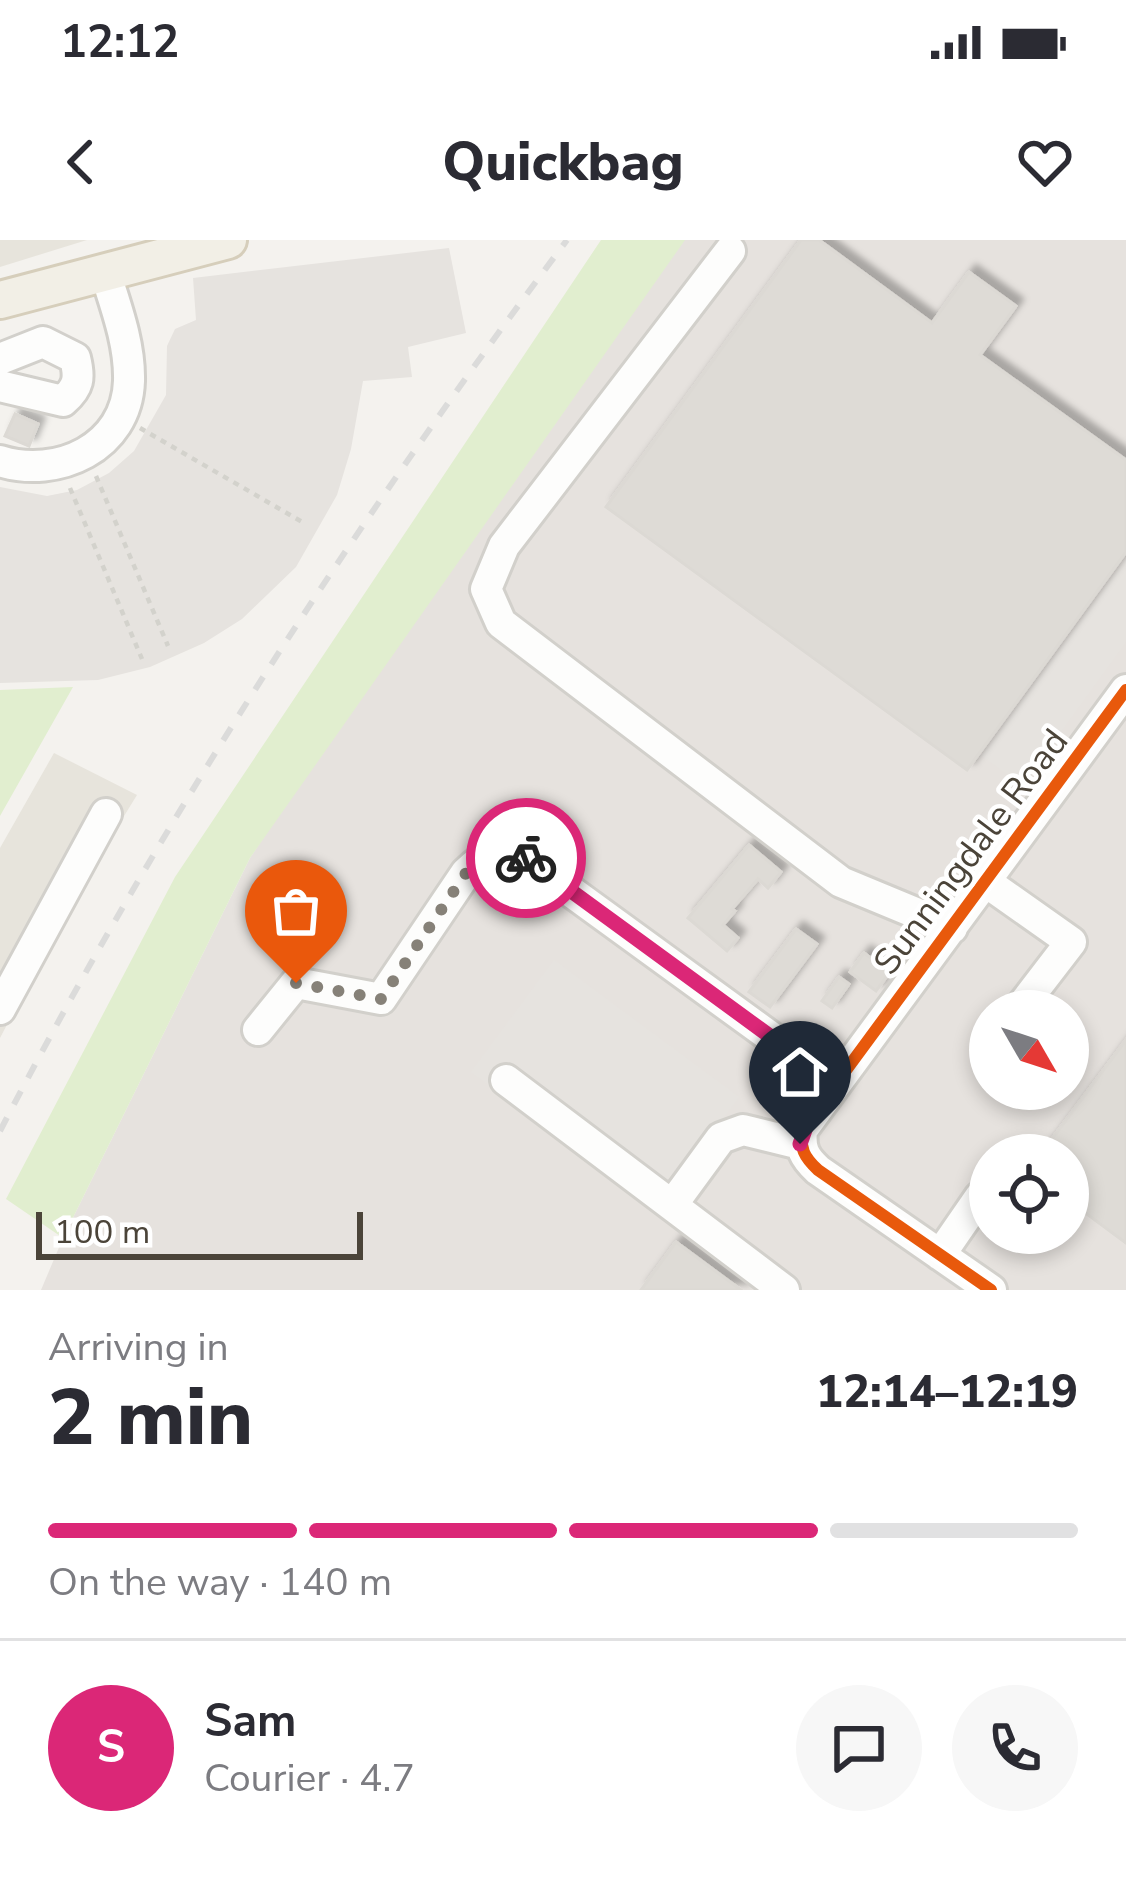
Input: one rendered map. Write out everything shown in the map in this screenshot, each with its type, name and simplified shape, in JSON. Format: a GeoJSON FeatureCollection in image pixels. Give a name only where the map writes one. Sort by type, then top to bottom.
{"type":"FeatureCollection","features":[{"type":"Feature","properties":{"kind":"main road"},"geometry":{"type":"LineString","coordinates":[[0,300],[228,240]]}},
{"type":"Feature","properties":{"kind":"street"},"geometry":{"type":"LineString","coordinates":[[730,251],[504,546],[486,589],[501,623],[841,882],[952,928]]}},
{"type":"Feature","properties":{"kind":"street"},"geometry":{"type":"LineString","coordinates":[[0,461],[33,469],[75,461],[107,434],[122,411],[130,378],[121,322],[104,272]]}},
{"type":"Feature","properties":{"kind":"street"},"geometry":{"type":"LineString","coordinates":[[0,359],[43,342],[75,358],[80,376],[74,392],[63,401],[0,386]]}},
{"type":"Feature","properties":{"kind":"street","name":"Sunningdale Road"},"geometry":{"type":"LineString","coordinates":[[800,1144],[810,1116],[986,882],[1108,699]]}},
{"type":"Feature","properties":{"kind":"street"},"geometry":{"type":"LineString","coordinates":[[0,1009],[106,814]]}},
{"type":"Feature","properties":{"kind":"street"},"geometry":{"type":"LineString","coordinates":[[258,1030],[296,983],[381,999],[466,873],[483,856],[499,850],[518,853],[834,1083]]}},
{"type":"Feature","properties":{"kind":"street"},"geometry":{"type":"LineString","coordinates":[[986,882],[1071,941],[1034,990]]}},
{"type":"Feature","properties":{"kind":"street"},"geometry":{"type":"LineString","coordinates":[[506,1080],[784,1290]]}},
{"type":"Feature","properties":{"kind":"street"},"geometry":{"type":"LineString","coordinates":[[672,1205],[722,1138],[743,1130],[800,1144],[818,1170],[991,1290]]}},
{"type":"Feature","properties":{"kind":"street"},"geometry":{"type":"LineString","coordinates":[[940,1255],[969,1214]]}},
{"type":"Feature","properties":{"kind":"path"},"geometry":{"type":"LineString","coordinates":[[140,428],[304,523]]}},
{"type":"Feature","properties":{"kind":"path"},"geometry":{"type":"LineString","coordinates":[[94,471],[168,646]]}},
{"type":"Feature","properties":{"kind":"path"},"geometry":{"type":"LineString","coordinates":[[68,483],[142,659]]}},
{"type":"Feature","properties":{"kind":"shaded area"},"geometry":{"type":"Polygon","coordinates":[[[0,240],[87,240],[0,267],[0,240]]]}},
{"type":"Feature","properties":{"kind":"shaded area"},"geometry":{"type":"Polygon","coordinates":[[[658,240],[1126,240],[1126,1290],[41,1290],[250,858],[658,240]]]}},
{"type":"Feature","properties":{"kind":"shaded area"},"geometry":{"type":"Polygon","coordinates":[[[449,248],[466,333],[408,347],[412,377],[363,381],[337,495],[296,567],[242,619],[204,643],[150,667],[98,680],[0,683],[0,487],[47,496],[77,490],[109,473],[134,451],[166,395],[167,346],[175,329],[196,320],[193,278],[449,248]]]}},
{"type":"Feature","properties":{"kind":"shaded area"},"geometry":{"type":"Polygon","coordinates":[[[1126,559],[1126,642],[1022,785],[982,756],[1126,559]]]}},
{"type":"Feature","properties":{"kind":"shaded area"},"geometry":{"type":"Polygon","coordinates":[[[54,753],[137,795],[74,897],[0,1038],[0,848],[54,753]]]}},
{"type":"Feature","properties":{"kind":"shaded area"},"geometry":{"type":"Polygon","coordinates":[[[554,960],[739,1097],[655,1209],[471,1072],[554,960]]]}},
{"type":"Feature","properties":{"kind":"green space"},"geometry":{"type":"Polygon","coordinates":[[[601,240],[685,240],[250,858],[63,1238],[6,1199],[175,877],[601,240]]]}},
{"type":"Feature","properties":{"kind":"green space"},"geometry":{"type":"Polygon","coordinates":[[[73,687],[0,816],[0,690],[73,687]]]}},
{"type":"Feature","properties":{"kind":"building"},"geometry":{"type":"Polygon","coordinates":[[[801,240],[819,240],[932,323],[969,272],[1016,306],[980,355],[1126,460],[1126,552],[967,770],[606,507],[801,240]]]}},
{"type":"Feature","properties":{"kind":"building"},"geometry":{"type":"Polygon","coordinates":[[[15,414],[38,424],[29,446],[5,436],[15,414]]]}},
{"type":"Feature","properties":{"kind":"building"},"geometry":{"type":"Polygon","coordinates":[[[749,845],[781,872],[768,888],[758,879],[732,909],[723,925],[738,938],[727,951],[688,918],[749,845]]]}},
{"type":"Feature","properties":{"kind":"building"},"geometry":{"type":"Polygon","coordinates":[[[796,929],[817,944],[770,1007],[749,992],[796,929]]]}},
{"type":"Feature","properties":{"kind":"building"},"geometry":{"type":"Polygon","coordinates":[[[864,953],[890,972],[876,991],[850,972],[864,953]]]}},
{"type":"Feature","properties":{"kind":"building"},"geometry":{"type":"Polygon","coordinates":[[[839,977],[849,984],[832,1008],[822,1001],[839,977]]]}},
{"type":"Feature","properties":{"kind":"building"},"geometry":{"type":"Polygon","coordinates":[[[1126,1040],[1126,1243],[1089,1216],[1089,1134],[1056,1134],[1074,1110],[1089,1110],[1089,1089],[1126,1040]]]}},
{"type":"Feature","properties":{"kind":"building"},"geometry":{"type":"Polygon","coordinates":[[[676,1242],[741,1290],[641,1290],[676,1242]]]}},
{"type":"Feature","properties":{"kind":"railway"},"geometry":{"type":"LineString","coordinates":[[0,1131],[128,899],[265,674],[412,454],[567,240]]}},
{"type":"Feature","properties":{"kind":"cycle path"},"geometry":{"type":"LineString","coordinates":[[991,1290],[818,1170],[804,1152],[802,1130],[1126,690]]}},
{"type":"Feature","properties":{"kind":"way so far"},"geometry":{"type":"LineString","coordinates":[[296,983],[381,999],[466,873],[483,856],[499,850],[526,858]]}},
{"type":"Feature","properties":{"kind":"route"},"geometry":{"type":"LineString","coordinates":[[526,858],[834,1083],[802,1130],[800,1144]]}}]}
